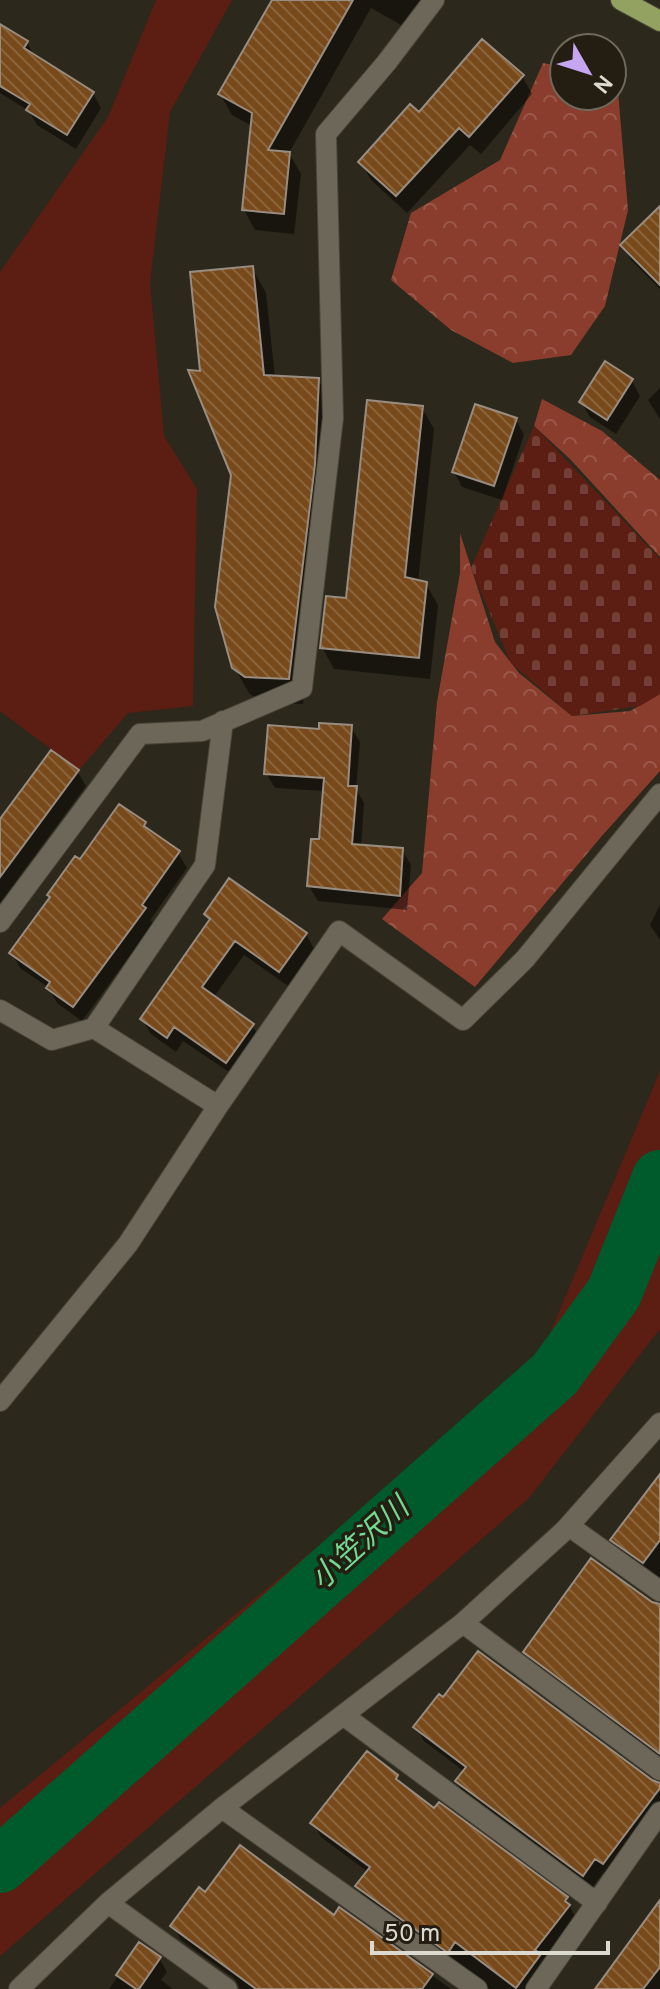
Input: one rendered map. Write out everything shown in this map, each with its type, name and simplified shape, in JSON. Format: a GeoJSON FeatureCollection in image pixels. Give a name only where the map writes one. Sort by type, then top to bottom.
{"type":"FeatureCollection","features":[{"type":"Feature","properties":{"kind":"main road"},"geometry":{"type":"LineString","coordinates":[[621,0],[660,21]]}},
{"type":"Feature","properties":{"kind":"street"},"geometry":{"type":"LineString","coordinates":[[0,922],[140,734],[202,731],[302,688],[333,418],[326,134],[434,0]]}},
{"type":"Feature","properties":{"kind":"street"},"geometry":{"type":"LineString","coordinates":[[0,1010],[52,1040],[94,1028],[205,865],[223,721]]}},
{"type":"Feature","properties":{"kind":"street"},"geometry":{"type":"LineString","coordinates":[[0,1401],[128,1244],[218,1106],[339,931],[463,1020],[525,959],[660,794]]}},
{"type":"Feature","properties":{"kind":"street"},"geometry":{"type":"LineString","coordinates":[[94,1028],[218,1106]]}},
{"type":"Feature","properties":{"kind":"street"},"geometry":{"type":"LineString","coordinates":[[19,1989],[108,1903],[222,1808],[463,1623],[569,1526],[660,1423]]}},
{"type":"Feature","properties":{"kind":"street"},"geometry":{"type":"LineString","coordinates":[[569,1526],[660,1591]]}},
{"type":"Feature","properties":{"kind":"street"},"geometry":{"type":"LineString","coordinates":[[463,1623],[660,1770]]}},
{"type":"Feature","properties":{"kind":"street"},"geometry":{"type":"LineString","coordinates":[[343,1715],[597,1903]]}},
{"type":"Feature","properties":{"kind":"street"},"geometry":{"type":"LineString","coordinates":[[222,1808],[477,1989]]}},
{"type":"Feature","properties":{"kind":"street"},"geometry":{"type":"LineString","coordinates":[[536,1989],[660,1812]]}},
{"type":"Feature","properties":{"kind":"street"},"geometry":{"type":"LineString","coordinates":[[108,1903],[227,1989]]}},
{"type":"Feature","properties":{"kind":"green space"},"geometry":{"type":"Polygon","coordinates":[[[156,0],[232,0],[170,112],[150,283],[164,436],[197,489],[193,706],[128,713],[79,770],[0,711],[0,272],[108,117],[156,0]]]}},
{"type":"Feature","properties":{"kind":"green space"},"geometry":{"type":"Polygon","coordinates":[[[543,63],[548,64],[548,112],[620,112],[628,210],[605,306],[571,355],[513,363],[451,330],[391,280],[411,213],[500,160],[543,63]]]}},
{"type":"Feature","properties":{"kind":"green space"},"geometry":{"type":"Polygon","coordinates":[[[542,399],[602,431],[660,480],[660,557],[570,459],[534,426],[542,399]]]}},
{"type":"Feature","properties":{"kind":"green space"},"geometry":{"type":"Polygon","coordinates":[[[534,426],[660,559],[660,694],[640,706],[572,716],[511,663],[471,568],[534,426]]]}},
{"type":"Feature","properties":{"kind":"green space"},"geometry":{"type":"Polygon","coordinates":[[[460,533],[495,642],[519,673],[572,716],[630,711],[660,694],[660,771],[475,987],[382,919],[422,873],[437,702],[460,573],[460,533]]]}},
{"type":"Feature","properties":{"kind":"green space"},"geometry":{"type":"Polygon","coordinates":[[[660,1071],[660,1329],[528,1499],[0,1956],[0,1808],[536,1367],[660,1071]]]}},
{"type":"Feature","properties":{"kind":"building"},"geometry":{"type":"Polygon","coordinates":[[[272,0],[353,0],[268,150],[290,152],[284,214],[242,210],[252,113],[218,94],[272,0]]]}},
{"type":"Feature","properties":{"kind":"building"},"geometry":{"type":"Polygon","coordinates":[[[0,24],[28,41],[24,48],[94,92],[67,135],[26,110],[30,104],[0,86],[0,24]]]}},
{"type":"Feature","properties":{"kind":"building"},"geometry":{"type":"Polygon","coordinates":[[[482,39],[524,75],[469,137],[459,128],[396,196],[358,162],[410,104],[419,112],[482,39]]]}},
{"type":"Feature","properties":{"kind":"building"},"geometry":{"type":"Polygon","coordinates":[[[660,206],[660,285],[620,245],[660,206]]]}},
{"type":"Feature","properties":{"kind":"building"},"geometry":{"type":"Polygon","coordinates":[[[253,266],[264,375],[319,378],[315,464],[289,679],[245,677],[232,668],[215,607],[231,475],[188,370],[200,371],[190,272],[253,266]]]}},
{"type":"Feature","properties":{"kind":"building"},"geometry":{"type":"Polygon","coordinates":[[[605,361],[633,379],[607,420],[579,402],[605,361]]]}},
{"type":"Feature","properties":{"kind":"building"},"geometry":{"type":"Polygon","coordinates":[[[367,400],[423,406],[405,577],[427,582],[419,658],[320,648],[326,596],[346,598],[367,400]]]}},
{"type":"Feature","properties":{"kind":"building"},"geometry":{"type":"Polygon","coordinates":[[[475,404],[517,418],[494,486],[452,472],[475,404]]]}},
{"type":"Feature","properties":{"kind":"building"},"geometry":{"type":"Polygon","coordinates":[[[319,723],[352,725],[348,786],[357,786],[352,844],[403,848],[400,896],[307,886],[311,839],[319,839],[324,778],[264,774],[268,725],[319,729],[319,723]]]}},
{"type":"Feature","properties":{"kind":"building"},"geometry":{"type":"Polygon","coordinates":[[[51,750],[79,770],[0,877],[0,819],[51,750]]]}},
{"type":"Feature","properties":{"kind":"building"},"geometry":{"type":"Polygon","coordinates":[[[119,804],[180,851],[142,905],[146,908],[73,1007],[46,988],[50,982],[9,953],[75,856],[80,859],[119,804]]]}},
{"type":"Feature","properties":{"kind":"building"},"geometry":{"type":"Polygon","coordinates":[[[229,878],[307,933],[279,972],[235,941],[202,987],[254,1024],[226,1063],[174,1027],[167,1038],[140,1019],[210,919],[204,914],[229,878]]]}},
{"type":"Feature","properties":{"kind":"building"},"geometry":{"type":"Polygon","coordinates":[[[660,1474],[660,1540],[643,1563],[610,1540],[660,1474]]]}},
{"type":"Feature","properties":{"kind":"building"},"geometry":{"type":"Polygon","coordinates":[[[591,1558],[652,1602],[660,1604],[660,1754],[523,1652],[591,1558]]]}},
{"type":"Feature","properties":{"kind":"building"},"geometry":{"type":"Polygon","coordinates":[[[478,1651],[660,1783],[660,1788],[603,1864],[595,1859],[583,1876],[455,1781],[466,1767],[413,1727],[439,1694],[443,1697],[478,1651]]]}},
{"type":"Feature","properties":{"kind":"building"},"geometry":{"type":"Polygon","coordinates":[[[367,1751],[398,1775],[396,1779],[434,1808],[439,1802],[568,1897],[565,1901],[570,1905],[535,1950],[541,1954],[516,1988],[455,1942],[448,1953],[355,1886],[370,1867],[310,1823],[367,1751]]]}},
{"type":"Feature","properties":{"kind":"building"},"geometry":{"type":"Polygon","coordinates":[[[240,1845],[334,1915],[339,1907],[433,1974],[422,1989],[256,1989],[170,1926],[199,1887],[205,1892],[240,1845]]]}},
{"type":"Feature","properties":{"kind":"building"},"geometry":{"type":"Polygon","coordinates":[[[660,1900],[660,1967],[643,1989],[595,1989],[660,1900]]]}},
{"type":"Feature","properties":{"kind":"building"},"geometry":{"type":"Polygon","coordinates":[[[139,1942],[161,1957],[136,1989],[116,1975],[139,1942]]]}},
{"type":"Feature","properties":{"kind":"waterway","name":"小笠沢川"},"geometry":{"type":"LineString","coordinates":[[0,1865],[555,1374],[614,1293],[660,1178]]}}]}
